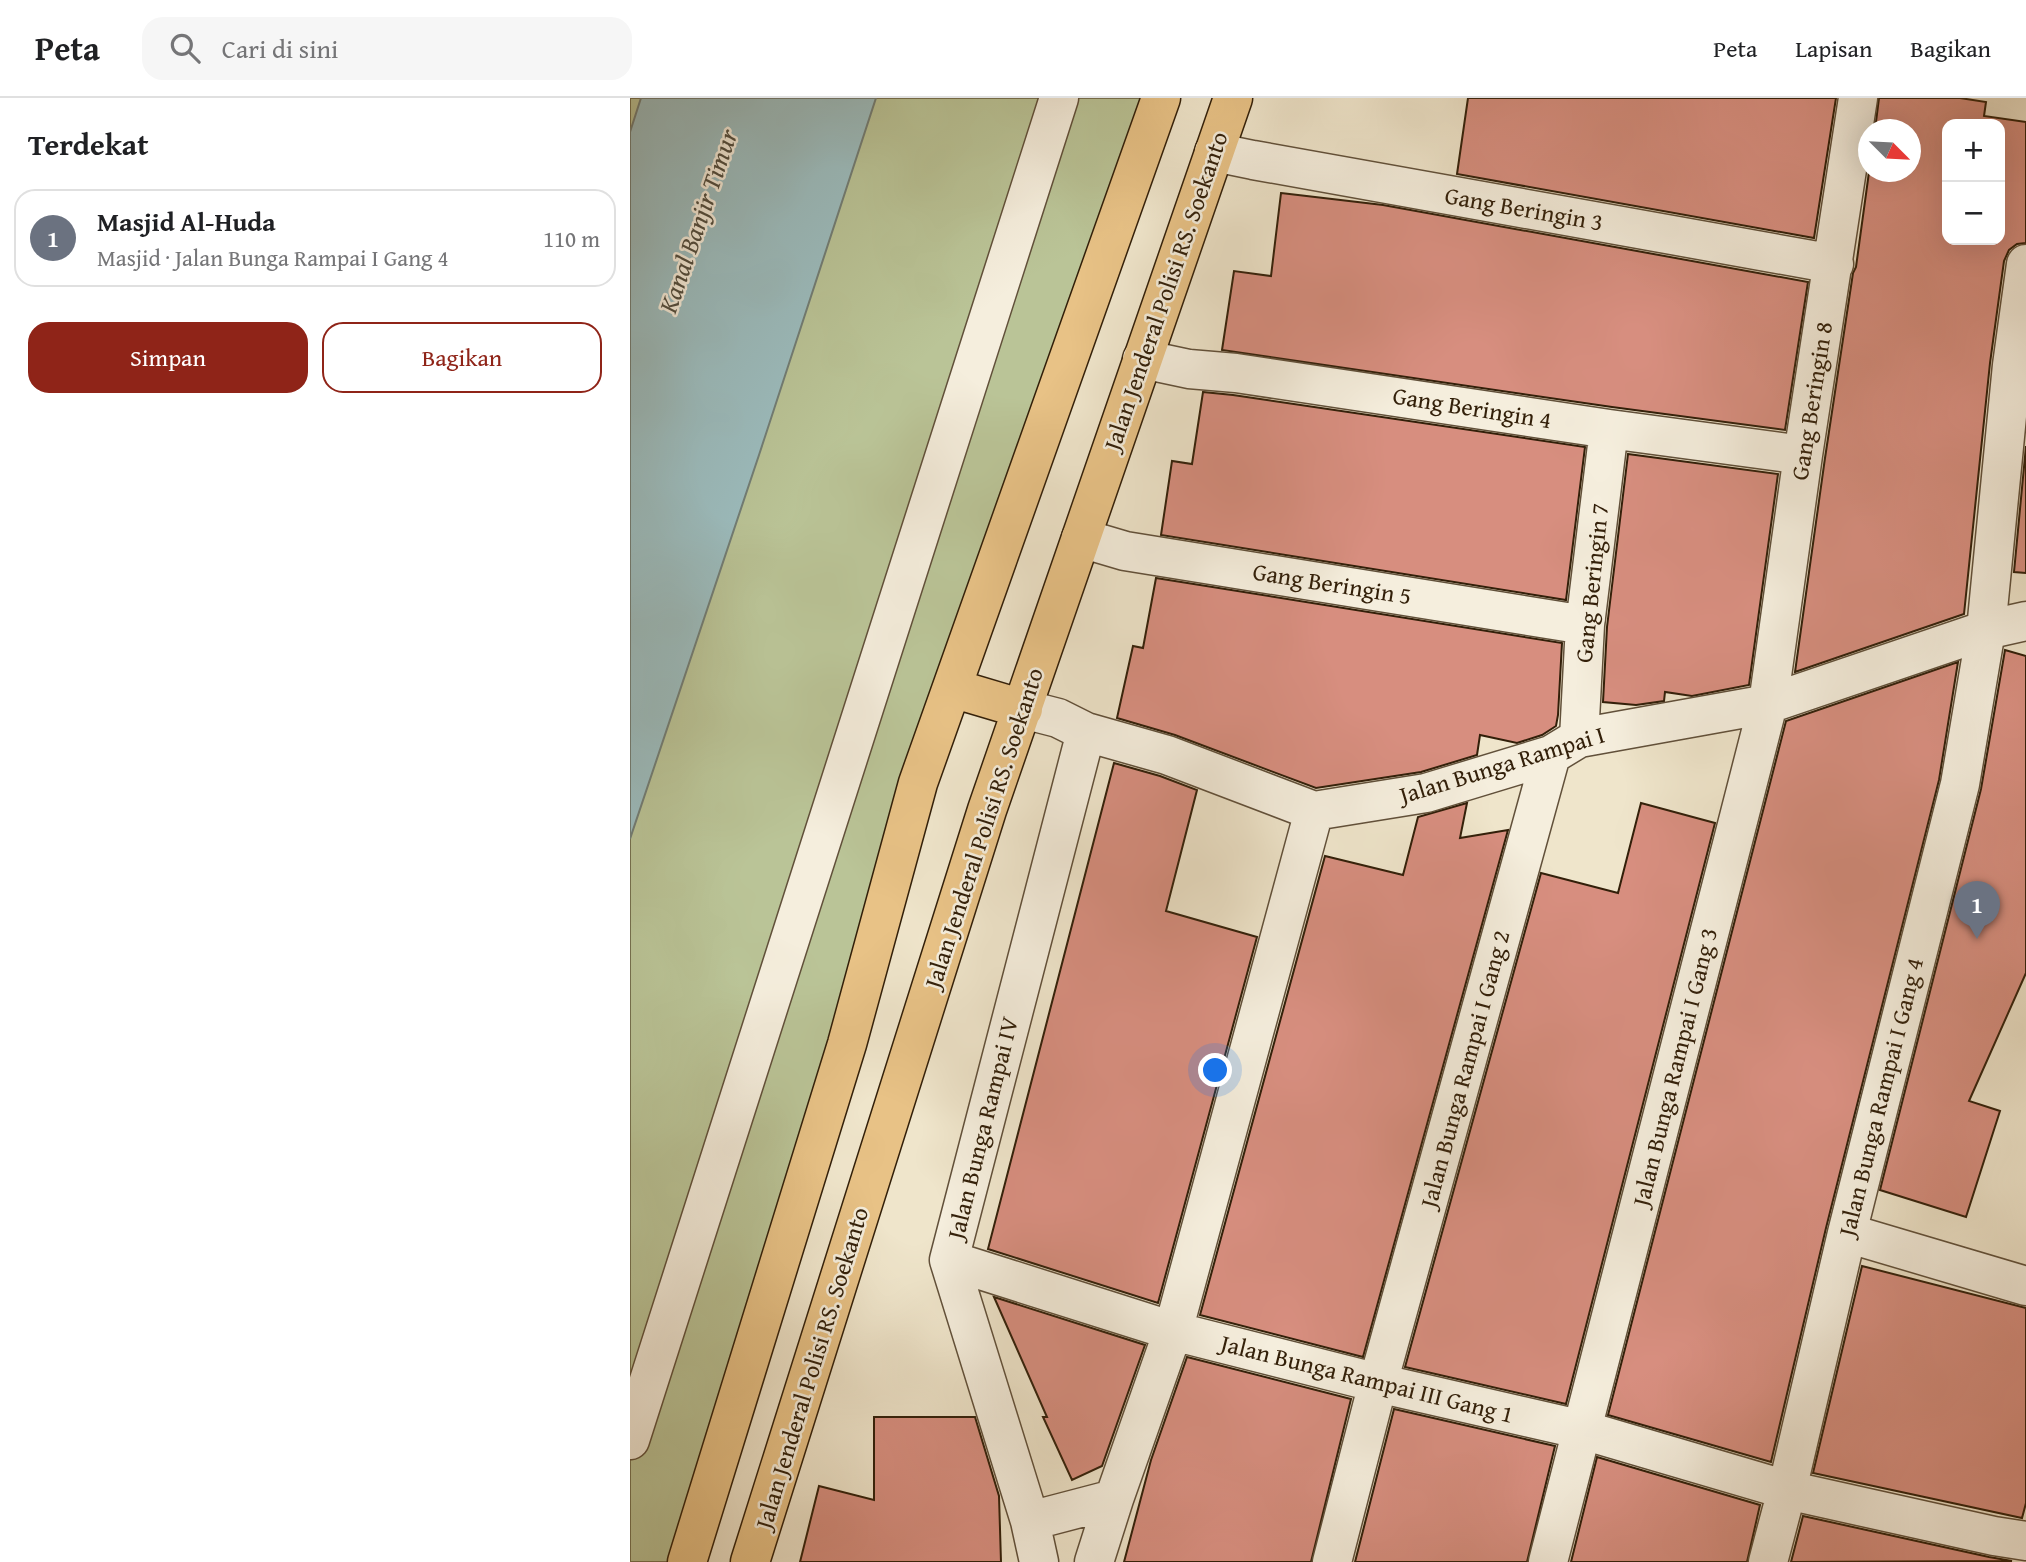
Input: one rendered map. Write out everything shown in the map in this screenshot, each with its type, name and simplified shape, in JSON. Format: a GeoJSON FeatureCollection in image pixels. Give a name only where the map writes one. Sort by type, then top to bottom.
{"type":"FeatureCollection","features":[{"type":"Feature","properties":{"kind":"main road"},"geometry":{"type":"LineString","coordinates":[[687,1562],[847,1044],[918,783],[1161,98]]}},
{"type":"Feature","properties":{"kind":"main road","name":"Jalan Jenderal Polisi RS. Soekanto"},"geometry":{"type":"LineString","coordinates":[[750,1562],[987,810],[1233,98]]}},
{"type":"Feature","properties":{"kind":"main road"},"geometry":{"type":"LineString","coordinates":[[952,688],[1023,709]]}},
{"type":"Feature","properties":{"kind":"street"},"geometry":{"type":"LineString","coordinates":[[630,1440],[1059,98]]}},
{"type":"Feature","properties":{"kind":"street","name":"Gang Beringin 8"},"geometry":{"type":"LineString","coordinates":[[1768,704],[1858,98]]}},
{"type":"Feature","properties":{"kind":"street","name":"Gang Beringin 3"},"geometry":{"type":"LineString","coordinates":[[1214,152],[1833,264]]}},
{"type":"Feature","properties":{"kind":"street","name":"Jalan Bunga Rampai I Gang 4"},"geometry":{"type":"LineString","coordinates":[[1768,1562],[1847,1233],[1960,784],[1986,630],[2012,365],[2026,264]]}},
{"type":"Feature","properties":{"kind":"street","name":"Gang Beringin 4"},"geometry":{"type":"LineString","coordinates":[[1143,359],[1189,369],[1236,373],[1803,455]]}},
{"type":"Feature","properties":{"kind":"street","name":"Gang Beringin 7"},"geometry":{"type":"LineString","coordinates":[[1565,747],[1585,625],[1609,429]]}},
{"type":"Feature","properties":{"kind":"street","name":"Gang Beringin 5"},"geometry":{"type":"LineString","coordinates":[[1081,538],[1125,551],[1585,625]]}},
{"type":"Feature","properties":{"kind":"street","name":"Jalan Bunga Rampai I"},"geometry":{"type":"LineString","coordinates":[[1023,709],[1058,718],[1086,732],[1167,755],[1314,811],[1426,793],[1565,747],[1768,704],[1986,630],[2026,621]]}},
{"type":"Feature","properties":{"kind":"street","name":"Jalan Bunga Rampai I Gang 3"},"geometry":{"type":"LineString","coordinates":[[1548,1562],[1768,704]]}},
{"type":"Feature","properties":{"kind":"street","name":"Jalan Bunga Rampai IV"},"geometry":{"type":"LineString","coordinates":[[1040,1562],[1030,1521],[949,1260],[1086,732]]}},
{"type":"Feature","properties":{"kind":"street","name":"Jalan Bunga Rampai I Gang 2"},"geometry":{"type":"LineString","coordinates":[[1332,1562],[1378,1383],[1565,747]]}},
{"type":"Feature","properties":{"kind":"street"},"geometry":{"type":"LineString","coordinates":[[1094,1562],[1172,1331],[1314,811]]}},
{"type":"Feature","properties":{"kind":"street"},"geometry":{"type":"LineString","coordinates":[[1847,1233],[2026,1285]]}},
{"type":"Feature","properties":{"kind":"street","name":"Jalan Bunga Rampai III Gang 1"},"geometry":{"type":"LineString","coordinates":[[949,1260],[1172,1331],[1378,1383],[1583,1430],[1787,1490],[2003,1546]]}},
{"type":"Feature","properties":{"kind":"street"},"geometry":{"type":"LineString","coordinates":[[1030,1521],[1114,1499]]}},
{"type":"Feature","properties":{"kind":"green space"},"geometry":{"type":"Polygon","coordinates":[[[630,98],[1161,98],[918,783],[687,1562],[630,1562],[630,98]]]}},
{"type":"Feature","properties":{"kind":"water","name":"Kanal Banjir Timur"},"geometry":{"type":"Polygon","coordinates":[[[641,98],[876,98],[630,839],[630,132],[641,98]]]}},
{"type":"Feature","properties":{"kind":"building"},"geometry":{"type":"Polygon","coordinates":[[[1468,98],[1836,98],[1814,238],[1457,174],[1468,98]]]}},
{"type":"Feature","properties":{"kind":"building"},"geometry":{"type":"Polygon","coordinates":[[[1879,98],[1960,98],[1986,102],[1984,116],[2005,119],[2026,122],[2026,243],[2017,244],[2009,250],[2004,261],[1990,363],[1964,614],[1795,672],[1825,458],[1868,182],[1921,182],[1921,119],[1876,119],[1879,98]]]}},
{"type":"Feature","properties":{"kind":"building"},"geometry":{"type":"Polygon","coordinates":[[[1281,193],[1383,205],[1808,282],[1785,430],[1222,350],[1234,271],[1271,276],[1281,193]]]}},
{"type":"Feature","properties":{"kind":"building"},"geometry":{"type":"Polygon","coordinates":[[[1203,392],[1585,447],[1566,600],[1161,535],[1172,461],[1192,464],[1203,392]]]}},
{"type":"Feature","properties":{"kind":"building"},"geometry":{"type":"Polygon","coordinates":[[[2026,446],[2026,573],[2014,572],[2026,446]]]}},
{"type":"Feature","properties":{"kind":"building"},"geometry":{"type":"Polygon","coordinates":[[[1628,454],[1778,474],[1749,685],[1692,696],[1665,692],[1664,701],[1636,705],[1603,702],[1607,627],[1628,454]]]}},
{"type":"Feature","properties":{"kind":"building"},"geometry":{"type":"Polygon","coordinates":[[[1156,578],[1562,643],[1556,726],[1542,735],[1517,743],[1480,735],[1477,755],[1421,772],[1316,788],[1175,735],[1117,718],[1133,646],[1143,648],[1156,578]]]}},
{"type":"Feature","properties":{"kind":"building"},"geometry":{"type":"Polygon","coordinates":[[[2005,650],[2026,656],[2026,973],[1969,1101],[2000,1111],[1966,1217],[1880,1190],[1981,789],[2005,650]]]}},
{"type":"Feature","properties":{"kind":"building"},"geometry":{"type":"Polygon","coordinates":[[[1958,662],[1939,780],[1826,1228],[1771,1462],[1608,1415],[1786,721],[1958,662]]]}},
{"type":"Feature","properties":{"kind":"building"},"geometry":{"type":"Polygon","coordinates":[[[1114,763],[1197,790],[1166,911],[1257,937],[1158,1303],[988,1249],[1114,763]]]}},
{"type":"Feature","properties":{"kind":"building"},"geometry":{"type":"Polygon","coordinates":[[[1467,803],[1460,838],[1508,830],[1363,1357],[1200,1315],[1325,856],[1403,875],[1418,817],[1467,803]]]}},
{"type":"Feature","properties":{"kind":"building"},"geometry":{"type":"Polygon","coordinates":[[[1641,803],[1715,823],[1566,1404],[1405,1367],[1541,873],[1618,893],[1641,803]]]}},
{"type":"Feature","properties":{"kind":"building"},"geometry":{"type":"Polygon","coordinates":[[[1862,1266],[2026,1308],[2026,1503],[2022,1518],[1813,1473],[1862,1266]]]}},
{"type":"Feature","properties":{"kind":"building"},"geometry":{"type":"Polygon","coordinates":[[[994,1297],[1145,1345],[1102,1466],[1072,1480],[994,1297]]]}},
{"type":"Feature","properties":{"kind":"building"},"geometry":{"type":"Polygon","coordinates":[[[1187,1357],[1351,1399],[1311,1562],[1124,1562],[1151,1460],[1187,1357]]]}},
{"type":"Feature","properties":{"kind":"building"},"geometry":{"type":"Polygon","coordinates":[[[1394,1409],[1555,1446],[1527,1562],[1355,1562],[1394,1409]]]}},
{"type":"Feature","properties":{"kind":"building"},"geometry":{"type":"Polygon","coordinates":[[[874,1417],[975,1417],[999,1496],[1001,1562],[800,1562],[819,1486],[874,1500],[874,1417]]]}},
{"type":"Feature","properties":{"kind":"building"},"geometry":{"type":"Polygon","coordinates":[[[1597,1457],[1760,1505],[1747,1562],[1571,1562],[1597,1457]]]}},
{"type":"Feature","properties":{"kind":"building"},"geometry":{"type":"Polygon","coordinates":[[[1803,1516],[1989,1557],[2012,1561],[1791,1562],[1803,1516]]]}},
{"type":"Feature","properties":{"kind":"place","name":"Masjid Al-Huda"},"geometry":{"type":"Point","coordinates":[1977,939]}}]}
